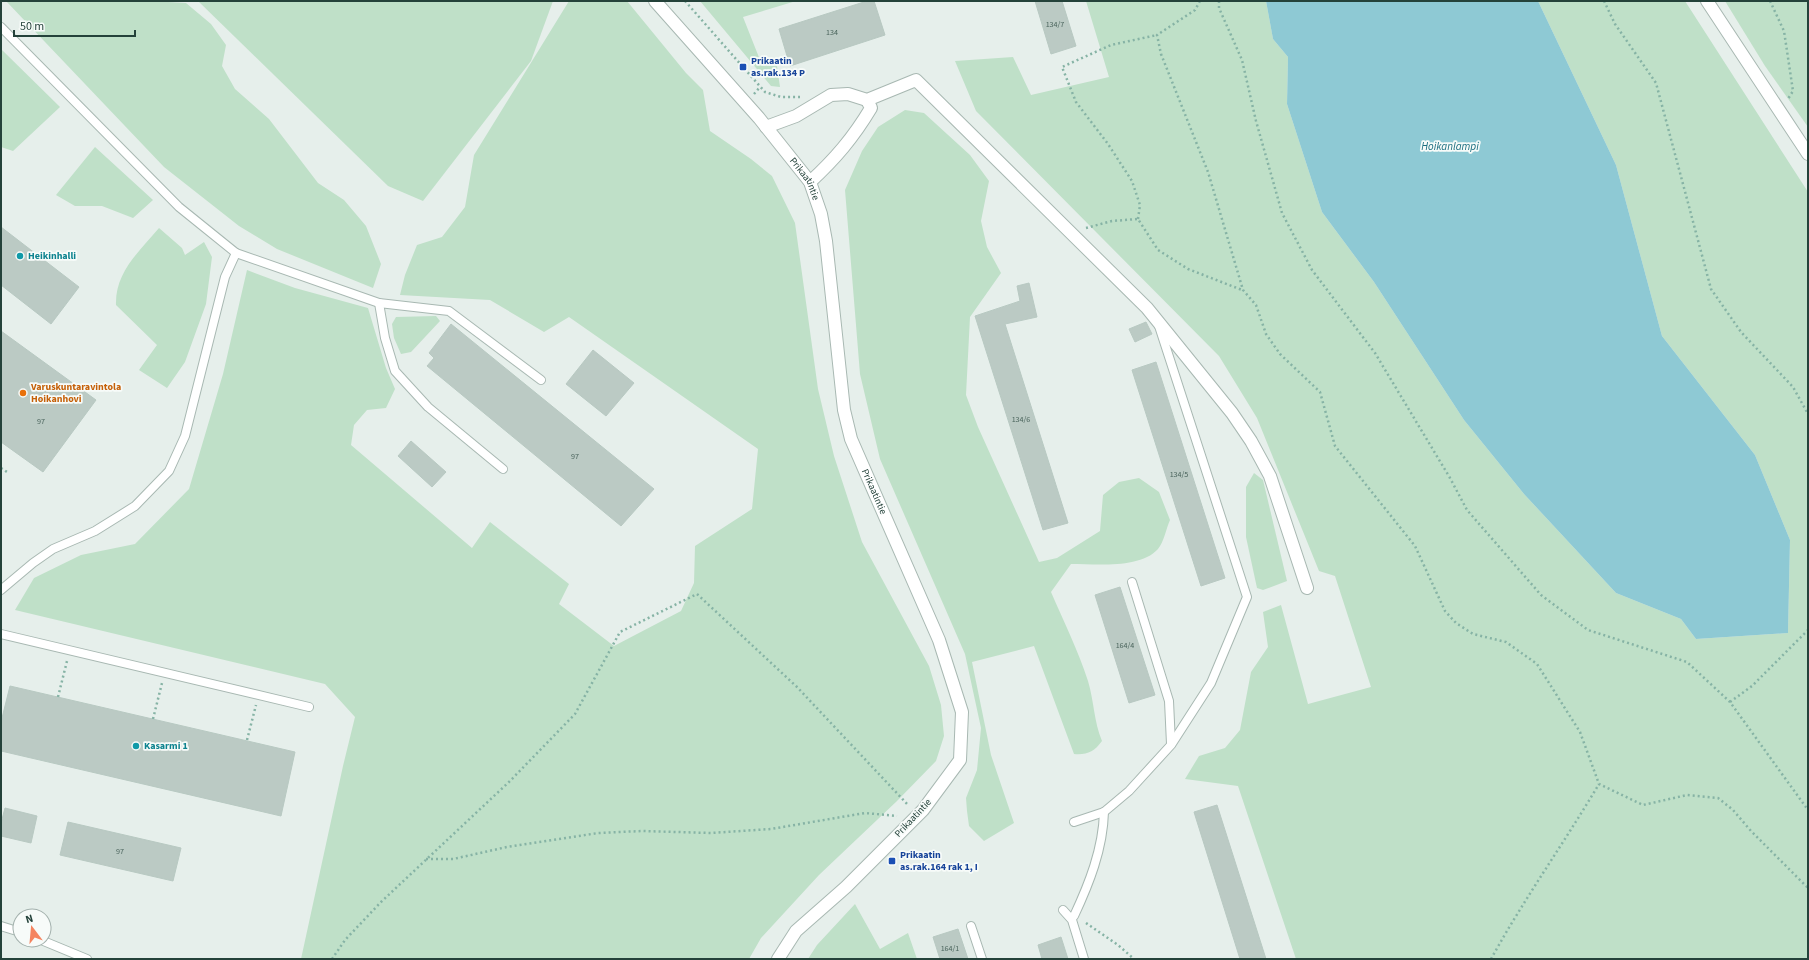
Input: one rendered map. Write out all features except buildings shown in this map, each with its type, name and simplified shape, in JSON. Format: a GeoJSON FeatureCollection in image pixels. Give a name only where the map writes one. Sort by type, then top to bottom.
{"type":"FeatureCollection","features":[{"type":"Feature","properties":{"kind":"street","name":"Prikaatintie"},"geometry":{"type":"LineString","coordinates":[[655,1],[766,127],[810,182],[820,214],[826,241],[844,410],[851,439],[939,640],[962,712],[960,760],[918,815],[846,887],[796,931],[778,959]]}},
{"type":"Feature","properties":{"kind":"street"},"geometry":{"type":"LineString","coordinates":[[1707,1],[1808,154]]}},
{"type":"Feature","properties":{"kind":"street"},"geometry":{"type":"LineString","coordinates":[[766,127],[796,116],[831,95],[848,94],[867,100],[916,80],[1147,308],[1232,413],[1252,441],[1270,476],[1307,588]]}},
{"type":"Feature","properties":{"kind":"street"},"geometry":{"type":"LineString","coordinates":[[810,182],[835,160],[857,132],[870,108],[867,100]]}},
{"type":"Feature","properties":{"kind":"lane"},"geometry":{"type":"LineString","coordinates":[[1,27],[179,207],[236,253],[379,303],[449,311],[541,380]]}},
{"type":"Feature","properties":{"kind":"lane"},"geometry":{"type":"LineString","coordinates":[[1,590],[33,563],[53,549],[95,531],[135,506],[169,471],[185,436],[225,277],[236,253]]}},
{"type":"Feature","properties":{"kind":"lane"},"geometry":{"type":"LineString","coordinates":[[379,303],[385,338],[395,371],[428,407],[503,469]]}},
{"type":"Feature","properties":{"kind":"lane"},"geometry":{"type":"LineString","coordinates":[[1074,822],[1104,812],[1129,791],[1172,745],[1211,683],[1247,597],[1157,321]]}},
{"type":"Feature","properties":{"kind":"lane"},"geometry":{"type":"LineString","coordinates":[[1132,582],[1170,701],[1172,745]]}},
{"type":"Feature","properties":{"kind":"lane"},"geometry":{"type":"LineString","coordinates":[[1,634],[309,707]]}},
{"type":"Feature","properties":{"kind":"lane"},"geometry":{"type":"LineString","coordinates":[[1074,916],[1086,890],[1095,861],[1103,829],[1104,812]]}},
{"type":"Feature","properties":{"kind":"lane"},"geometry":{"type":"LineString","coordinates":[[1063,910],[1072,920],[1084,959]]}},
{"type":"Feature","properties":{"kind":"lane"},"geometry":{"type":"LineString","coordinates":[[1,926],[12,929]]}},
{"type":"Feature","properties":{"kind":"lane"},"geometry":{"type":"LineString","coordinates":[[972,926],[982,959]]}},
{"type":"Feature","properties":{"kind":"lane"},"geometry":{"type":"LineString","coordinates":[[52,945],[87,959]]}},
{"type":"Feature","properties":{"kind":"path"},"geometry":{"type":"LineString","coordinates":[[685,1],[765,92],[781,97],[802,96]]}},
{"type":"Feature","properties":{"kind":"path"},"geometry":{"type":"LineString","coordinates":[[1200,1],[1195,10],[1157,35],[1111,45],[1062,67],[1076,102],[1108,144],[1132,181],[1140,205],[1138,219],[1158,250],[1188,269],[1243,290]]}},
{"type":"Feature","properties":{"kind":"path"},"geometry":{"type":"LineString","coordinates":[[1219,1],[1219,8],[1242,60],[1256,121],[1282,213],[1312,270],[1375,353],[1450,478],[1467,510],[1541,595],[1588,630],[1687,662],[1730,702],[1808,810]]}},
{"type":"Feature","properties":{"kind":"path"},"geometry":{"type":"LineString","coordinates":[[1604,1],[1615,24],[1656,83],[1711,289],[1741,332],[1794,387],[1808,414]]}},
{"type":"Feature","properties":{"kind":"path"},"geometry":{"type":"LineString","coordinates":[[1770,1],[1784,31],[1793,91],[1781,113]]}},
{"type":"Feature","properties":{"kind":"path"},"geometry":{"type":"LineString","coordinates":[[1157,35],[1160,54],[1208,172],[1243,290],[1256,305],[1266,334],[1280,354],[1320,392],[1335,446],[1415,546],[1445,611],[1456,623],[1473,634],[1506,642],[1537,664],[1580,732],[1599,784],[1643,805],[1687,795],[1718,798],[1733,810],[1750,831],[1808,888]]}},
{"type":"Feature","properties":{"kind":"path"},"geometry":{"type":"LineString","coordinates":[[1071,233],[1112,221],[1138,219]]}},
{"type":"Feature","properties":{"kind":"path"},"geometry":{"type":"LineString","coordinates":[[1,468],[7,472]]}},
{"type":"Feature","properties":{"kind":"path"},"geometry":{"type":"LineString","coordinates":[[332,959],[345,940],[381,902],[510,781],[575,714],[620,632],[697,594],[797,687],[918,815]]}},
{"type":"Feature","properties":{"kind":"path"},"geometry":{"type":"LineString","coordinates":[[1730,702],[1752,686],[1808,630]]}},
{"type":"Feature","properties":{"kind":"path"},"geometry":{"type":"LineString","coordinates":[[58,697],[69,650]]}},
{"type":"Feature","properties":{"kind":"path"},"geometry":{"type":"LineString","coordinates":[[152,719],[164,673]]}},
{"type":"Feature","properties":{"kind":"path"},"geometry":{"type":"LineString","coordinates":[[247,740],[258,695]]}},
{"type":"Feature","properties":{"kind":"path"},"geometry":{"type":"LineString","coordinates":[[1491,959],[1514,917],[1568,835],[1599,784]]}},
{"type":"Feature","properties":{"kind":"path"},"geometry":{"type":"LineString","coordinates":[[426,859],[453,859],[507,847],[598,834],[642,831],[718,832],[771,829],[865,813],[892,816],[918,815]]}},
{"type":"Feature","properties":{"kind":"path"},"geometry":{"type":"LineString","coordinates":[[1074,916],[1118,945],[1134,959]]}},
{"type":"Feature","properties":{"kind":"green space"},"geometry":{"type":"Polygon","coordinates":[[[6,1],[150,1],[186,3],[211,24],[226,45],[222,66],[235,89],[269,119],[318,183],[344,200],[366,226],[381,264],[373,288],[277,249],[239,226],[164,167],[6,1]]]}},
{"type":"Feature","properties":{"kind":"green space"},"geometry":{"type":"Polygon","coordinates":[[[198,1],[553,1],[531,61],[423,201],[388,186],[198,1]]]}},
{"type":"Feature","properties":{"kind":"green space"},"geometry":{"type":"Polygon","coordinates":[[[569,1],[627,1],[686,73],[703,90],[710,131],[751,159],[772,176],[795,223],[818,389],[834,456],[862,542],[929,666],[941,705],[944,736],[936,761],[897,801],[819,875],[761,938],[749,959],[301,959],[355,717],[325,684],[15,610],[34,578],[81,555],[135,544],[189,489],[223,374],[247,270],[295,288],[368,308],[386,368],[395,389],[386,408],[367,410],[354,425],[351,445],[472,548],[490,522],[569,584],[559,604],[614,646],[681,611],[694,583],[695,546],[752,509],[758,449],[569,317],[544,332],[490,300],[400,295],[405,275],[417,245],[442,237],[465,207],[474,155],[569,1]]]}},
{"type":"Feature","properties":{"kind":"green space"},"geometry":{"type":"Polygon","coordinates":[[[700,1],[796,1],[743,17],[762,65],[777,66],[780,87],[771,86],[700,1]]]}},
{"type":"Feature","properties":{"kind":"green space"},"geometry":{"type":"Polygon","coordinates":[[[1086,1],[1266,1],[1273,39],[1288,57],[1287,104],[1322,212],[1374,282],[1464,420],[1524,494],[1616,593],[1681,619],[1696,639],[1788,633],[1790,540],[1755,455],[1662,336],[1616,165],[1538,1],[1685,1],[1808,192],[1808,959],[1296,959],[1238,786],[1185,779],[1199,756],[1225,748],[1240,730],[1251,672],[1268,647],[1263,612],[1281,605],[1308,704],[1371,687],[1335,576],[1319,571],[1257,418],[1219,356],[976,111],[955,61],[1013,57],[1031,95],[1109,77],[1086,1]]]}},
{"type":"Feature","properties":{"kind":"green space"},"geometry":{"type":"Polygon","coordinates":[[[1725,1],[1808,1],[1808,127],[1765,66],[1725,1]]]}},
{"type":"Feature","properties":{"kind":"green space"},"geometry":{"type":"Polygon","coordinates":[[[1,49],[60,107],[13,151],[1,147],[1,49]]]}},
{"type":"Feature","properties":{"kind":"green space"},"geometry":{"type":"Polygon","coordinates":[[[905,110],[924,113],[970,155],[989,181],[981,221],[987,247],[1001,273],[970,317],[966,395],[978,427],[1039,562],[1057,558],[1100,531],[1103,495],[1119,482],[1139,478],[1159,492],[1170,520],[1160,546],[1150,555],[1129,563],[1105,565],[1071,564],[1051,592],[1088,681],[1097,726],[1102,741],[1096,748],[1083,754],[1074,754],[1034,646],[972,662],[991,755],[1014,823],[984,841],[969,826],[967,811],[966,798],[977,770],[981,728],[965,654],[880,459],[860,374],[845,190],[862,151],[878,127],[905,110]]]}},
{"type":"Feature","properties":{"kind":"green space"},"geometry":{"type":"Polygon","coordinates":[[[95,147],[153,200],[133,218],[102,206],[75,206],[56,195],[95,147]]]}},
{"type":"Feature","properties":{"kind":"green space"},"geometry":{"type":"Polygon","coordinates":[[[159,228],[182,248],[185,255],[204,242],[212,257],[206,304],[185,362],[167,388],[139,370],[157,345],[116,305],[119,282],[124,272],[136,254],[159,228]]]}},
{"type":"Feature","properties":{"kind":"green space"},"geometry":{"type":"Polygon","coordinates":[[[436,316],[440,321],[411,352],[401,354],[394,338],[392,324],[396,317],[436,316]]]}},
{"type":"Feature","properties":{"kind":"green space"},"geometry":{"type":"Polygon","coordinates":[[[1254,473],[1263,480],[1287,581],[1263,590],[1257,588],[1246,537],[1246,487],[1254,473]]]}},
{"type":"Feature","properties":{"kind":"green space"},"geometry":{"type":"Polygon","coordinates":[[[855,904],[880,949],[908,933],[917,959],[808,959],[817,945],[855,904]]]}},
{"type":"Feature","properties":{"kind":"water","name":"Hoikanlampi"},"geometry":{"type":"Polygon","coordinates":[[[1266,1],[1538,1],[1616,165],[1662,336],[1755,455],[1790,540],[1788,633],[1696,639],[1681,619],[1616,593],[1524,494],[1464,420],[1374,282],[1322,212],[1287,104],[1288,57],[1273,39],[1266,1]]]}},
{"type":"Feature","properties":{"kind":"place","name":"Prikaatin as.rak.134 P"},"geometry":{"type":"Point","coordinates":[743,67]}},
{"type":"Feature","properties":{"kind":"place","name":"Heikinhalli"},"geometry":{"type":"Point","coordinates":[20,256]}},
{"type":"Feature","properties":{"kind":"place","name":"Varuskuntaravintola Hoikanhovi"},"geometry":{"type":"Point","coordinates":[23,393]}},
{"type":"Feature","properties":{"kind":"place","name":"Kasarmi 1"},"geometry":{"type":"Point","coordinates":[136,746]}},
{"type":"Feature","properties":{"kind":"place","name":"Prikaatin as.rak.164 rak 1, I"},"geometry":{"type":"Point","coordinates":[892,861]}}]}
